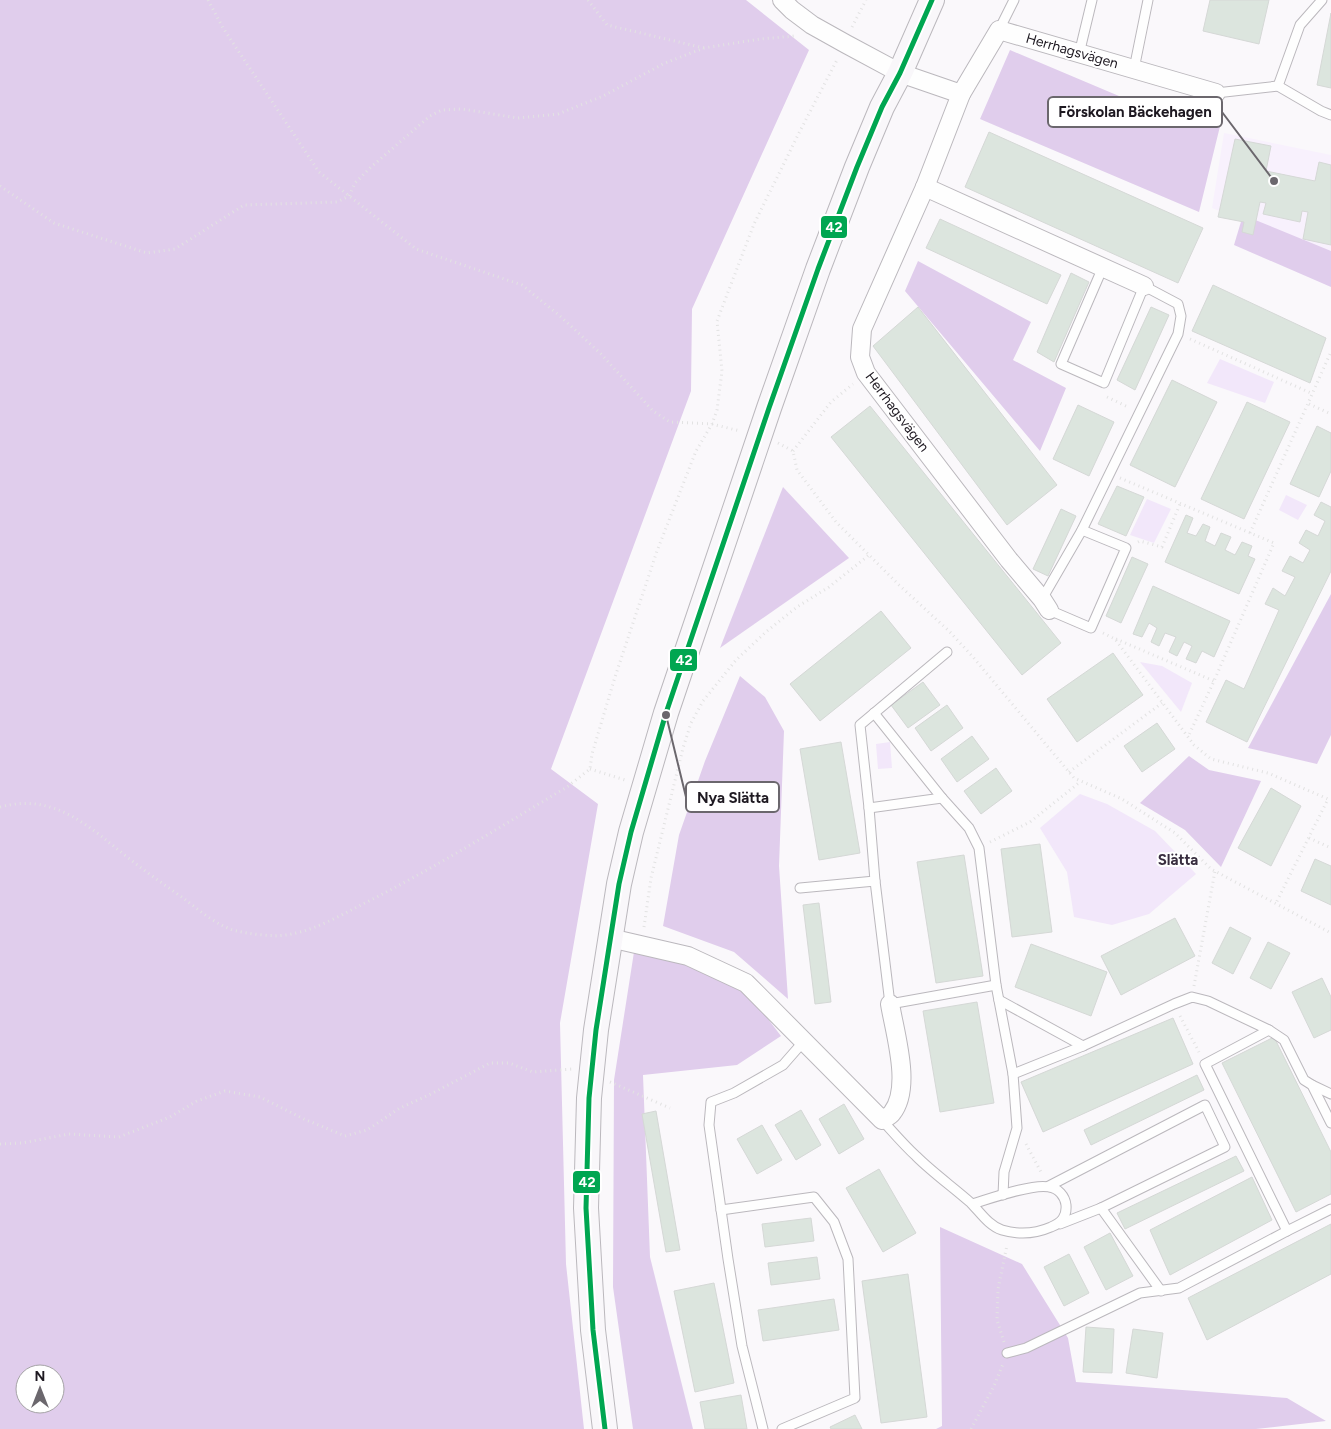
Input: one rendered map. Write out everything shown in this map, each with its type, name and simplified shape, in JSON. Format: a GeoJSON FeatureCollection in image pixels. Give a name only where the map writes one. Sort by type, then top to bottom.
{"type":"FeatureCollection","features":[{"type":"Feature","properties":{"kind":"street"},"geometry":{"type":"LineString","coordinates":[[782,0],[805,20],[825,33],[900,73],[961,94]]}},
{"type":"Feature","properties":{"kind":"street"},"geometry":{"type":"LineString","coordinates":[[605,1429],[593,1330],[586,1208],[589,1098],[596,1030],[619,884],[631,832],[666,713],[818,269],[882,107],[900,73],[932,0]]}},
{"type":"Feature","properties":{"kind":"street","name":"Herrhagsvägen"},"geometry":{"type":"LineString","coordinates":[[1046,604],[1009,560],[866,374],[860,357],[862,329],[924,187],[961,94],[999,30],[1216,93]]}},
{"type":"Feature","properties":{"kind":"street"},"geometry":{"type":"LineString","coordinates":[[924,187],[1144,286]]}},
{"type":"Feature","properties":{"kind":"street"},"geometry":{"type":"LineString","coordinates":[[610,938],[688,956],[746,982],[882,1120],[892,1114],[901,1093],[901,1063],[890,1004]]}},
{"type":"Feature","properties":{"kind":"lane"},"geometry":{"type":"LineString","coordinates":[[999,30],[1014,0]]}},
{"type":"Feature","properties":{"kind":"lane"},"geometry":{"type":"LineString","coordinates":[[1079,54],[1092,0]]}},
{"type":"Feature","properties":{"kind":"lane"},"geometry":{"type":"LineString","coordinates":[[1134,69],[1148,0]]}},
{"type":"Feature","properties":{"kind":"lane"},"geometry":{"type":"LineString","coordinates":[[1278,86],[1300,25],[1322,0]]}},
{"type":"Feature","properties":{"kind":"lane"},"geometry":{"type":"LineString","coordinates":[[1216,93],[1278,86],[1331,116]]}},
{"type":"Feature","properties":{"kind":"lane"},"geometry":{"type":"LineString","coordinates":[[1082,530],[1126,548],[1090,628],[1046,604],[1082,530],[1111,474],[1178,334],[1181,316],[1178,304],[1144,286],[1104,383],[1061,364],[1103,268]]}},
{"type":"Feature","properties":{"kind":"lane"},"geometry":{"type":"LineString","coordinates":[[947,652],[860,725],[875,881],[890,1004],[996,985]]}},
{"type":"Feature","properties":{"kind":"lane"},"geometry":{"type":"LineString","coordinates":[[874,713],[942,798],[969,828],[978,848],[996,985],[1013,1074],[1017,1128],[1004,1172],[1003,1195]]}},
{"type":"Feature","properties":{"kind":"lane"},"geometry":{"type":"LineString","coordinates":[[869,808],[942,798]]}},
{"type":"Feature","properties":{"kind":"lane"},"geometry":{"type":"LineString","coordinates":[[800,888],[875,881]]}},
{"type":"Feature","properties":{"kind":"lane"},"geometry":{"type":"LineString","coordinates":[[1013,1074],[1083,1046],[1174,1004],[1192,998],[1208,1001],[1269,1030],[1284,1040],[1304,1080],[1331,1094]]}},
{"type":"Feature","properties":{"kind":"lane"},"geometry":{"type":"LineString","coordinates":[[1000,1000],[1083,1046]]}},
{"type":"Feature","properties":{"kind":"lane"},"geometry":{"type":"LineString","coordinates":[[1269,1030],[1205,1064],[1286,1230]]}},
{"type":"Feature","properties":{"kind":"lane"},"geometry":{"type":"LineString","coordinates":[[763,1429],[742,1346],[709,1125],[711,1102],[734,1093],[783,1065],[804,1041]]}},
{"type":"Feature","properties":{"kind":"lane"},"geometry":{"type":"LineString","coordinates":[[1312,1085],[1331,1122]]}},
{"type":"Feature","properties":{"kind":"lane"},"geometry":{"type":"LineString","coordinates":[[882,1120],[916,1156],[972,1204],[984,1218],[1001,1230],[1022,1234],[1040,1232],[1101,1208],[1225,1147],[1205,1105],[1049,1186],[1030,1188],[972,1204]]}},
{"type":"Feature","properties":{"kind":"lane"},"geometry":{"type":"LineString","coordinates":[[1049,1186],[1064,1196],[1066,1203],[1064,1217],[1060,1224]]}},
{"type":"Feature","properties":{"kind":"lane"},"geometry":{"type":"LineString","coordinates":[[721,1210],[814,1197],[834,1222],[848,1258],[855,1398],[782,1429]]}},
{"type":"Feature","properties":{"kind":"lane"},"geometry":{"type":"LineString","coordinates":[[1101,1208],[1161,1291]]}},
{"type":"Feature","properties":{"kind":"lane"},"geometry":{"type":"LineString","coordinates":[[1007,1353],[1026,1348],[1140,1293],[1179,1288],[1286,1230],[1331,1209]]}},
{"type":"Feature","properties":{"kind":"path"},"geometry":{"type":"LineString","coordinates":[[208,0],[223,28],[318,172],[416,249],[522,285],[560,316],[600,353],[653,411],[670,422],[712,424],[748,433]]}},
{"type":"Feature","properties":{"kind":"path"},"geometry":{"type":"LineString","coordinates":[[588,0],[607,25],[704,48]]}},
{"type":"Feature","properties":{"kind":"path"},"geometry":{"type":"LineString","coordinates":[[0,807],[27,803],[46,805],[62,812],[102,835],[131,860],[214,920],[236,931],[285,935],[321,925],[392,889],[567,787],[590,769],[592,754],[615,677],[657,551],[696,452],[712,424],[716,410],[722,371],[717,321],[754,224],[796,138],[846,44],[852,26],[866,0]]}},
{"type":"Feature","properties":{"kind":"path"},"geometry":{"type":"LineString","coordinates":[[0,186],[54,223],[147,253],[175,249],[244,205],[338,202],[349,196],[356,183],[371,167],[430,116],[442,110],[462,109],[518,118],[558,114],[603,96],[665,63],[704,48],[760,39],[825,33]]}},
{"type":"Feature","properties":{"kind":"path"},"geometry":{"type":"LineString","coordinates":[[1178,334],[1313,394]]}},
{"type":"Feature","properties":{"kind":"path"},"geometry":{"type":"LineString","coordinates":[[1250,533],[1330,354]]}},
{"type":"Feature","properties":{"kind":"path"},"geometry":{"type":"LineString","coordinates":[[866,374],[831,402],[794,451],[797,470],[836,522],[973,656],[1074,778],[1122,799],[1175,833],[1215,871],[1331,932]]}},
{"type":"Feature","properties":{"kind":"path"},"geometry":{"type":"LineString","coordinates":[[1104,383],[1101,394],[1140,413]]}},
{"type":"Feature","properties":{"kind":"path"},"geometry":{"type":"LineString","coordinates":[[1309,404],[1331,414]]}},
{"type":"Feature","properties":{"kind":"path"},"geometry":{"type":"LineString","coordinates":[[773,440],[794,451]]}},
{"type":"Feature","properties":{"kind":"path"},"geometry":{"type":"LineString","coordinates":[[1111,474],[1274,544],[1188,737]]}},
{"type":"Feature","properties":{"kind":"path"},"geometry":{"type":"LineString","coordinates":[[1126,548],[1140,541],[1162,547],[1180,504]]}},
{"type":"Feature","properties":{"kind":"path"},"geometry":{"type":"LineString","coordinates":[[642,945],[651,878],[678,767],[691,723],[703,701],[736,660],[767,631],[797,606],[829,587],[870,555]]}},
{"type":"Feature","properties":{"kind":"path"},"geometry":{"type":"LineString","coordinates":[[1090,628],[1214,681]]}},
{"type":"Feature","properties":{"kind":"path"},"geometry":{"type":"LineString","coordinates":[[1115,639],[1194,745],[1211,759],[1268,773],[1328,800],[1276,903]]}},
{"type":"Feature","properties":{"kind":"path"},"geometry":{"type":"LineString","coordinates":[[1069,772],[1162,703]]}},
{"type":"Feature","properties":{"kind":"path"},"geometry":{"type":"LineString","coordinates":[[590,769],[644,786]]}},
{"type":"Feature","properties":{"kind":"path"},"geometry":{"type":"LineString","coordinates":[[978,848],[1030,822],[1080,781]]}},
{"type":"Feature","properties":{"kind":"path"},"geometry":{"type":"LineString","coordinates":[[1309,838],[1331,848]]}},
{"type":"Feature","properties":{"kind":"path"},"geometry":{"type":"LineString","coordinates":[[1192,998],[1215,871]]}},
{"type":"Feature","properties":{"kind":"path"},"geometry":{"type":"LineString","coordinates":[[1174,1004],[1205,1064]]}},
{"type":"Feature","properties":{"kind":"path"},"geometry":{"type":"LineString","coordinates":[[0,1144],[22,1143],[69,1134],[119,1137],[170,1116],[196,1101],[226,1091],[260,1097],[304,1119],[345,1136],[367,1130],[400,1108],[490,1063],[509,1063],[533,1072],[574,1068],[670,1108]]}},
{"type":"Feature","properties":{"kind":"path"},"geometry":{"type":"LineString","coordinates":[[1017,1128],[1049,1186]]}},
{"type":"Feature","properties":{"kind":"path"},"geometry":{"type":"LineString","coordinates":[[972,1429],[994,1386],[1007,1353],[997,1320],[998,1289],[1008,1231]]}},
{"type":"Feature","properties":{"kind":"shaded area"},"geometry":{"type":"Polygon","coordinates":[[[0,0],[746,0],[809,50],[692,309],[691,391],[551,769],[598,804],[560,1023],[566,1264],[584,1429],[0,1429],[0,0]]]}},
{"type":"Feature","properties":{"kind":"shaded area"},"geometry":{"type":"Polygon","coordinates":[[[1010,50],[1190,126],[1223,114],[1199,212],[980,119],[1010,50]]]}},
{"type":"Feature","properties":{"kind":"shaded area"},"geometry":{"type":"Polygon","coordinates":[[[1224,133],[1331,155],[1331,254],[1212,208],[1224,133]]]}},
{"type":"Feature","properties":{"kind":"shaded area"},"geometry":{"type":"Polygon","coordinates":[[[1243,215],[1331,251],[1331,287],[1234,245],[1243,215]]]}},
{"type":"Feature","properties":{"kind":"shaded area"},"geometry":{"type":"Polygon","coordinates":[[[918,261],[1031,322],[1013,360],[1066,388],[1040,451],[905,291],[918,261]]]}},
{"type":"Feature","properties":{"kind":"shaded area"},"geometry":{"type":"Polygon","coordinates":[[[1220,359],[1274,382],[1265,403],[1207,383],[1220,359]]]}},
{"type":"Feature","properties":{"kind":"shaded area"},"geometry":{"type":"Polygon","coordinates":[[[783,487],[849,558],[720,648],[783,487]]]}},
{"type":"Feature","properties":{"kind":"shaded area"},"geometry":{"type":"Polygon","coordinates":[[[1286,495],[1307,505],[1298,520],[1279,510],[1286,495]]]}},
{"type":"Feature","properties":{"kind":"shaded area"},"geometry":{"type":"Polygon","coordinates":[[[1147,499],[1171,509],[1154,543],[1130,535],[1147,499]]]}},
{"type":"Feature","properties":{"kind":"shaded area"},"geometry":{"type":"Polygon","coordinates":[[[1331,594],[1331,735],[1317,764],[1248,748],[1331,594]]]}},
{"type":"Feature","properties":{"kind":"shaded area"},"geometry":{"type":"Polygon","coordinates":[[[1140,662],[1162,666],[1192,683],[1181,712],[1140,662]]]}},
{"type":"Feature","properties":{"kind":"shaded area"},"geometry":{"type":"Polygon","coordinates":[[[740,676],[765,697],[784,731],[779,866],[788,999],[734,952],[663,926],[679,835],[705,761],[740,676]]]}},
{"type":"Feature","properties":{"kind":"shaded area"},"geometry":{"type":"Polygon","coordinates":[[[890,742],[892,768],[878,769],[876,744],[890,742]]]}},
{"type":"Feature","properties":{"kind":"shaded area"},"geometry":{"type":"Polygon","coordinates":[[[1189,756],[1209,770],[1261,781],[1221,867],[1185,830],[1140,803],[1189,756]]]}},
{"type":"Feature","properties":{"kind":"shaded area"},"geometry":{"type":"Polygon","coordinates":[[[1080,794],[1107,804],[1155,831],[1196,874],[1149,914],[1112,925],[1074,917],[1067,872],[1040,828],[1080,794]]]}},
{"type":"Feature","properties":{"kind":"shaded area"},"geometry":{"type":"Polygon","coordinates":[[[634,952],[712,970],[752,998],[781,1036],[737,1065],[643,1075],[650,1257],[693,1429],[633,1429],[613,1287],[614,1080],[634,952]]]}},
{"type":"Feature","properties":{"kind":"shaded area"},"geometry":{"type":"Polygon","coordinates":[[[940,1227],[1022,1264],[1068,1338],[1076,1382],[1287,1398],[1326,1421],[1256,1429],[936,1429],[942,1426],[940,1227]]]}},
{"type":"Feature","properties":{"kind":"building"},"geometry":{"type":"Polygon","coordinates":[[[1210,0],[1269,0],[1259,44],[1203,31],[1210,0]]]}},
{"type":"Feature","properties":{"kind":"building"},"geometry":{"type":"Polygon","coordinates":[[[1331,13],[1331,88],[1317,85],[1331,13]]]}},
{"type":"Feature","properties":{"kind":"building"},"geometry":{"type":"Polygon","coordinates":[[[989,132],[1203,228],[1178,283],[965,187],[989,132]]]}},
{"type":"Feature","properties":{"kind":"building"},"geometry":{"type":"Polygon","coordinates":[[[1235,139],[1271,146],[1266,171],[1315,181],[1319,162],[1331,165],[1331,245],[1303,239],[1308,212],[1302,211],[1300,222],[1263,214],[1266,203],[1260,202],[1253,235],[1242,232],[1244,222],[1218,217],[1235,139]]]}},
{"type":"Feature","properties":{"kind":"building"},"geometry":{"type":"Polygon","coordinates":[[[940,219],[1061,275],[1047,304],[926,248],[940,219]]]}},
{"type":"Feature","properties":{"kind":"building"},"geometry":{"type":"Polygon","coordinates":[[[1071,273],[1089,282],[1054,362],[1037,352],[1071,273]]]}},
{"type":"Feature","properties":{"kind":"building"},"geometry":{"type":"Polygon","coordinates":[[[1213,285],[1326,338],[1310,383],[1192,331],[1213,285]]]}},
{"type":"Feature","properties":{"kind":"building"},"geometry":{"type":"Polygon","coordinates":[[[918,307],[1057,485],[1007,525],[873,346],[918,307]]]}},
{"type":"Feature","properties":{"kind":"building"},"geometry":{"type":"Polygon","coordinates":[[[1151,307],[1169,315],[1135,390],[1117,380],[1151,307]]]}},
{"type":"Feature","properties":{"kind":"building"},"geometry":{"type":"Polygon","coordinates":[[[1172,380],[1217,402],[1175,487],[1130,465],[1172,380]]]}},
{"type":"Feature","properties":{"kind":"building"},"geometry":{"type":"Polygon","coordinates":[[[1247,402],[1290,422],[1244,519],[1201,499],[1247,402]]]}},
{"type":"Feature","properties":{"kind":"building"},"geometry":{"type":"Polygon","coordinates":[[[1078,405],[1114,422],[1089,476],[1053,459],[1078,405]]]}},
{"type":"Feature","properties":{"kind":"building"},"geometry":{"type":"Polygon","coordinates":[[[870,406],[1061,643],[1022,675],[831,437],[870,406]]]}},
{"type":"Feature","properties":{"kind":"building"},"geometry":{"type":"Polygon","coordinates":[[[1317,426],[1331,433],[1331,471],[1319,497],[1290,484],[1317,426]]]}},
{"type":"Feature","properties":{"kind":"building"},"geometry":{"type":"Polygon","coordinates":[[[1117,486],[1144,497],[1126,536],[1098,524],[1117,486]]]}},
{"type":"Feature","properties":{"kind":"building"},"geometry":{"type":"Polygon","coordinates":[[[1321,502],[1331,507],[1331,571],[1247,742],[1206,722],[1226,680],[1244,689],[1279,610],[1265,604],[1273,588],[1285,596],[1295,577],[1282,571],[1290,556],[1303,563],[1310,550],[1299,543],[1306,530],[1318,536],[1325,521],[1314,515],[1321,502]]]}},
{"type":"Feature","properties":{"kind":"building"},"geometry":{"type":"Polygon","coordinates":[[[1061,509],[1076,516],[1048,576],[1033,569],[1061,509]]]}},
{"type":"Feature","properties":{"kind":"building"},"geometry":{"type":"Polygon","coordinates":[[[1186,515],[1193,518],[1187,533],[1196,536],[1203,524],[1210,527],[1205,541],[1215,546],[1221,533],[1231,537],[1225,550],[1235,555],[1242,542],[1252,546],[1248,556],[1255,559],[1239,594],[1165,562],[1186,515]]]}},
{"type":"Feature","properties":{"kind":"building"},"geometry":{"type":"Polygon","coordinates":[[[1132,557],[1148,564],[1121,623],[1106,616],[1132,557]]]}},
{"type":"Feature","properties":{"kind":"building"},"geometry":{"type":"Polygon","coordinates":[[[1153,586],[1230,621],[1214,657],[1202,651],[1196,663],[1186,659],[1192,646],[1184,642],[1177,656],[1169,652],[1176,637],[1165,633],[1159,646],[1151,642],[1157,628],[1149,623],[1142,637],[1133,634],[1153,586]]]}},
{"type":"Feature","properties":{"kind":"building"},"geometry":{"type":"Polygon","coordinates":[[[881,611],[911,648],[820,721],[790,684],[881,611]]]}},
{"type":"Feature","properties":{"kind":"building"},"geometry":{"type":"Polygon","coordinates":[[[1113,653],[1143,695],[1077,742],[1047,699],[1113,653]]]}},
{"type":"Feature","properties":{"kind":"building"},"geometry":{"type":"Polygon","coordinates":[[[923,682],[940,705],[908,728],[891,705],[923,682]]]}},
{"type":"Feature","properties":{"kind":"building"},"geometry":{"type":"Polygon","coordinates":[[[947,705],[963,728],[931,751],[915,728],[947,705]]]}},
{"type":"Feature","properties":{"kind":"building"},"geometry":{"type":"Polygon","coordinates":[[[1157,723],[1175,749],[1142,772],[1124,746],[1157,723]]]}},
{"type":"Feature","properties":{"kind":"building"},"geometry":{"type":"Polygon","coordinates":[[[972,736],[989,759],[957,782],[941,759],[972,736]]]}},
{"type":"Feature","properties":{"kind":"building"},"geometry":{"type":"Polygon","coordinates":[[[841,742],[860,853],[819,860],[800,749],[841,742]]]}},
{"type":"Feature","properties":{"kind":"building"},"geometry":{"type":"Polygon","coordinates":[[[996,768],[1012,791],[981,814],[964,791],[996,768]]]}},
{"type":"Feature","properties":{"kind":"building"},"geometry":{"type":"Polygon","coordinates":[[[1271,788],[1301,806],[1271,866],[1238,848],[1271,788]]]}},
{"type":"Feature","properties":{"kind":"building"},"geometry":{"type":"Polygon","coordinates":[[[1040,844],[1052,932],[1012,937],[1001,849],[1040,844]]]}},
{"type":"Feature","properties":{"kind":"building"},"geometry":{"type":"Polygon","coordinates":[[[964,855],[983,976],[936,983],[917,862],[964,855]]]}},
{"type":"Feature","properties":{"kind":"building"},"geometry":{"type":"Polygon","coordinates":[[[1315,859],[1331,866],[1331,905],[1301,891],[1315,859]]]}},
{"type":"Feature","properties":{"kind":"building"},"geometry":{"type":"Polygon","coordinates":[[[819,903],[831,1002],[815,1004],[803,905],[819,903]]]}},
{"type":"Feature","properties":{"kind":"building"},"geometry":{"type":"Polygon","coordinates":[[[1175,918],[1195,956],[1121,995],[1101,956],[1175,918]]]}},
{"type":"Feature","properties":{"kind":"building"},"geometry":{"type":"Polygon","coordinates":[[[1230,927],[1251,938],[1233,974],[1212,963],[1230,927]]]}},
{"type":"Feature","properties":{"kind":"building"},"geometry":{"type":"Polygon","coordinates":[[[1268,942],[1290,953],[1271,989],[1250,978],[1268,942]]]}},
{"type":"Feature","properties":{"kind":"building"},"geometry":{"type":"Polygon","coordinates":[[[1031,944],[1107,972],[1091,1016],[1015,987],[1031,944]]]}},
{"type":"Feature","properties":{"kind":"building"},"geometry":{"type":"Polygon","coordinates":[[[1322,978],[1331,997],[1331,1030],[1314,1038],[1292,992],[1322,978]]]}},
{"type":"Feature","properties":{"kind":"building"},"geometry":{"type":"Polygon","coordinates":[[[977,1002],[994,1103],[940,1112],[923,1011],[977,1002]]]}},
{"type":"Feature","properties":{"kind":"building"},"geometry":{"type":"Polygon","coordinates":[[[1173,1018],[1193,1064],[1043,1132],[1021,1082],[1173,1018]]]}},
{"type":"Feature","properties":{"kind":"building"},"geometry":{"type":"Polygon","coordinates":[[[1274,1037],[1331,1152],[1331,1194],[1296,1212],[1222,1063],[1274,1037]]]}},
{"type":"Feature","properties":{"kind":"building"},"geometry":{"type":"Polygon","coordinates":[[[1197,1075],[1204,1090],[1091,1145],[1084,1130],[1197,1075]]]}},
{"type":"Feature","properties":{"kind":"building"},"geometry":{"type":"Polygon","coordinates":[[[844,1104],[864,1139],[839,1154],[819,1119],[844,1104]]]}},
{"type":"Feature","properties":{"kind":"building"},"geometry":{"type":"Polygon","coordinates":[[[801,1110],[821,1145],[796,1160],[775,1125],[801,1110]]]}},
{"type":"Feature","properties":{"kind":"building"},"geometry":{"type":"Polygon","coordinates":[[[656,1111],[680,1250],[666,1252],[642,1114],[656,1111]]]}},
{"type":"Feature","properties":{"kind":"building"},"geometry":{"type":"Polygon","coordinates":[[[762,1125],[782,1160],[757,1174],[737,1139],[762,1125]]]}},
{"type":"Feature","properties":{"kind":"building"},"geometry":{"type":"Polygon","coordinates":[[[1236,1156],[1244,1171],[1125,1229],[1117,1213],[1236,1156]]]}},
{"type":"Feature","properties":{"kind":"building"},"geometry":{"type":"Polygon","coordinates":[[[879,1169],[916,1233],[883,1252],[846,1188],[879,1169]]]}},
{"type":"Feature","properties":{"kind":"building"},"geometry":{"type":"Polygon","coordinates":[[[1252,1177],[1272,1220],[1170,1275],[1150,1230],[1252,1177]]]}},
{"type":"Feature","properties":{"kind":"building"},"geometry":{"type":"Polygon","coordinates":[[[811,1218],[814,1241],[765,1247],[762,1224],[811,1218]]]}},
{"type":"Feature","properties":{"kind":"building"},"geometry":{"type":"Polygon","coordinates":[[[1331,1224],[1331,1274],[1207,1340],[1188,1298],[1331,1224]]]}},
{"type":"Feature","properties":{"kind":"building"},"geometry":{"type":"Polygon","coordinates":[[[1110,1233],[1133,1276],[1106,1290],[1084,1247],[1110,1233]]]}},
{"type":"Feature","properties":{"kind":"building"},"geometry":{"type":"Polygon","coordinates":[[[1069,1254],[1089,1293],[1064,1306],[1044,1267],[1069,1254]]]}},
{"type":"Feature","properties":{"kind":"building"},"geometry":{"type":"Polygon","coordinates":[[[817,1257],[820,1279],[771,1285],[768,1263],[817,1257]]]}},
{"type":"Feature","properties":{"kind":"building"},"geometry":{"type":"Polygon","coordinates":[[[908,1274],[927,1417],[881,1423],[862,1281],[908,1274]]]}},
{"type":"Feature","properties":{"kind":"building"},"geometry":{"type":"Polygon","coordinates":[[[714,1283],[734,1383],[695,1392],[674,1291],[714,1283]]]}},
{"type":"Feature","properties":{"kind":"building"},"geometry":{"type":"Polygon","coordinates":[[[834,1299],[839,1330],[763,1341],[758,1310],[834,1299]]]}},
{"type":"Feature","properties":{"kind":"building"},"geometry":{"type":"Polygon","coordinates":[[[1086,1327],[1114,1329],[1112,1373],[1083,1372],[1086,1327]]]}},
{"type":"Feature","properties":{"kind":"building"},"geometry":{"type":"Polygon","coordinates":[[[1133,1329],[1163,1333],[1157,1378],[1126,1373],[1133,1329]]]}},
{"type":"Feature","properties":{"kind":"building"},"geometry":{"type":"Polygon","coordinates":[[[741,1395],[747,1429],[705,1429],[700,1402],[741,1395]]]}},
{"type":"Feature","properties":{"kind":"building"},"geometry":{"type":"Polygon","coordinates":[[[855,1415],[862,1429],[831,1429],[830,1427],[855,1415]]]}},
{"type":"Feature","properties":{"kind":"transit line","name":"42"},"geometry":{"type":"LineString","coordinates":[[605,1429],[593,1330],[586,1208],[589,1098],[596,1030],[619,884],[631,832],[666,713],[818,269],[882,107],[900,73],[932,0]]}},
{"type":"Feature","properties":{"kind":"place","name":"Förskolan Bäckehagen"},"geometry":{"type":"Point","coordinates":[1274,181]}},
{"type":"Feature","properties":{"kind":"place","name":"Nya Slätta"},"geometry":{"type":"Point","coordinates":[666,715]}},
{"type":"Feature","properties":{"kind":"district","name":"Slätta"},"geometry":{"type":"Point","coordinates":[1178,860]}}]}
